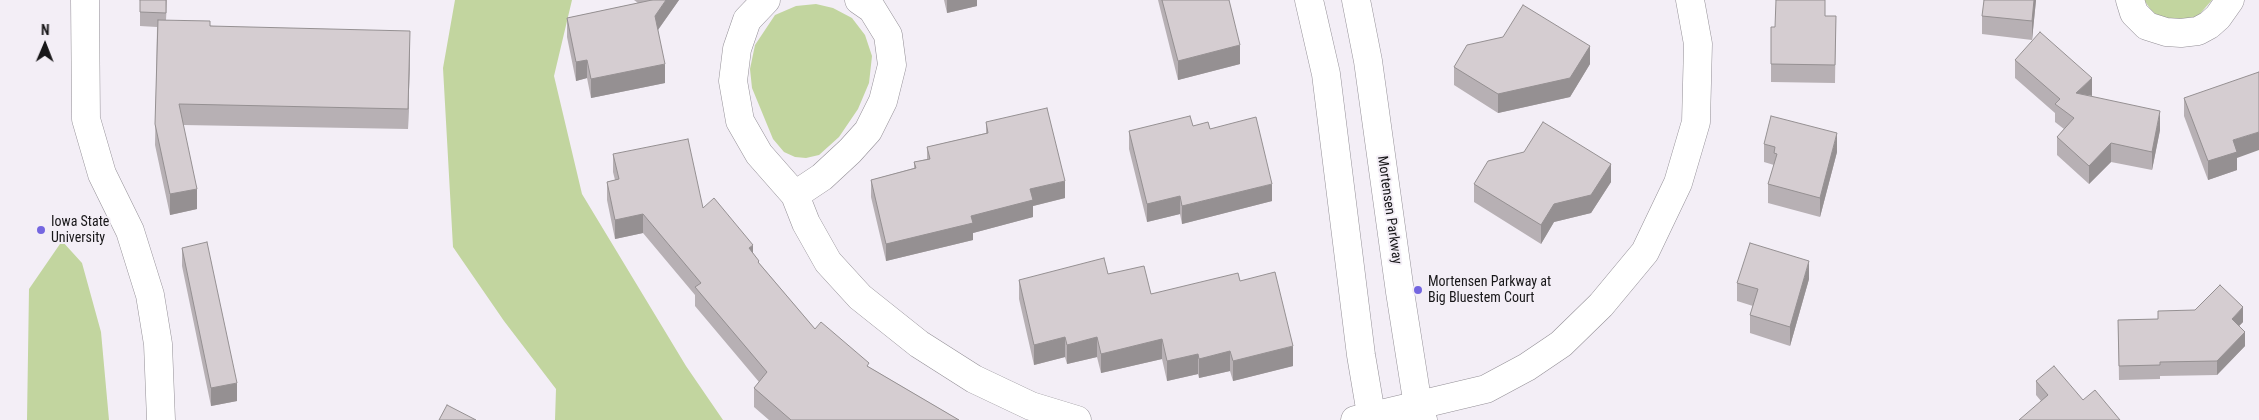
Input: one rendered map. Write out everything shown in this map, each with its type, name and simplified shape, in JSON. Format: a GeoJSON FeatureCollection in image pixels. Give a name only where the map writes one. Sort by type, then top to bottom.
{"type":"FeatureCollection","features":[{"type":"Feature","properties":{"kind":"street"},"geometry":{"type":"LineString","coordinates":[[85,0],[86,120],[102,174],[130,232],[150,295],[158,344],[161,420]]}},
{"type":"Feature","properties":{"kind":"street"},"geometry":{"type":"LineString","coordinates":[[766,0],[747,20],[737,49],[733,81],[740,121],[759,154],[795,195],[806,223],[828,262],[860,297],[919,344],[974,379],[1031,406],[1077,420]]}},
{"type":"Feature","properties":{"kind":"street"},"geometry":{"type":"LineString","coordinates":[[795,195],[822,178],[850,151],[868,131],[884,100],[892,65],[888,35],[872,9],[860,0]]}},
{"type":"Feature","properties":{"kind":"street"},"geometry":{"type":"LineString","coordinates":[[1309,0],[1326,74],[1366,419],[1420,413],[1486,389],[1527,367],[1561,344],[1601,305],[1645,252],[1678,183],[1696,122],[1698,44],[1690,0]]}},
{"type":"Feature","properties":{"kind":"street","name":"Mortensen Parkway"},"geometry":{"type":"LineString","coordinates":[[1356,0],[1369,69],[1420,413]]}},
{"type":"Feature","properties":{"kind":"street"},"geometry":{"type":"LineString","coordinates":[[2130,0],[2134,12],[2147,26],[2166,32],[2181,33],[2198,31],[2209,25],[2218,17],[2230,0]]}},
{"type":"Feature","properties":{"kind":"green space"},"geometry":{"type":"Polygon","coordinates":[[[455,0],[572,0],[554,76],[582,194],[686,366],[723,420],[555,420],[556,389],[504,321],[453,247],[443,68],[455,0]]]}},
{"type":"Feature","properties":{"kind":"green space"},"geometry":{"type":"Polygon","coordinates":[[[2144,0],[2212,0],[2198,16],[2185,21],[2160,18],[2144,0]]]}},
{"type":"Feature","properties":{"kind":"green space"},"geometry":{"type":"Polygon","coordinates":[[[816,4],[833,8],[852,18],[865,35],[872,56],[869,83],[858,109],[839,137],[819,155],[806,158],[795,157],[784,152],[773,139],[752,88],[750,69],[755,45],[775,15],[796,6],[816,4]]]}},
{"type":"Feature","properties":{"kind":"green space"},"geometry":{"type":"Polygon","coordinates":[[[62,241],[82,263],[101,332],[109,420],[27,420],[29,289],[62,241]]]}},
{"type":"Feature","properties":{"kind":"building"},"geometry":{"type":"Polygon","coordinates":[[[140,0],[166,0],[166,13],[140,12],[140,0]]]}},
{"type":"Feature","properties":{"kind":"building"},"geometry":{"type":"Polygon","coordinates":[[[652,0],[666,0],[655,16],[665,64],[591,79],[587,60],[576,62],[567,18],[652,0]]]}},
{"type":"Feature","properties":{"kind":"building"},"geometry":{"type":"Polygon","coordinates":[[[1162,0],[1229,0],[1240,45],[1178,61],[1162,0]]]}},
{"type":"Feature","properties":{"kind":"building"},"geometry":{"type":"Polygon","coordinates":[[[1776,0],[1825,0],[1825,16],[1836,16],[1835,65],[1771,64],[1771,27],[1775,27],[1776,0]]]}},
{"type":"Feature","properties":{"kind":"building"},"geometry":{"type":"Polygon","coordinates":[[[1984,0],[2034,0],[2032,21],[1982,16],[1984,0]]]}},
{"type":"Feature","properties":{"kind":"building"},"geometry":{"type":"Polygon","coordinates":[[[1523,5],[1590,46],[1570,78],[1498,94],[1454,67],[1467,45],[1503,37],[1523,5]]]}},
{"type":"Feature","properties":{"kind":"building"},"geometry":{"type":"Polygon","coordinates":[[[158,20],[210,21],[210,26],[410,31],[408,109],[179,104],[197,189],[170,194],[155,124],[158,20]]]}},
{"type":"Feature","properties":{"kind":"building"},"geometry":{"type":"Polygon","coordinates":[[[2040,32],[2092,78],[2076,93],[2160,111],[2152,152],[2111,143],[2089,166],[2057,137],[2074,118],[2055,104],[2060,99],[2015,60],[2040,32]]]}},
{"type":"Feature","properties":{"kind":"building"},"geometry":{"type":"Polygon","coordinates":[[[2259,72],[2259,132],[2233,140],[2237,152],[2208,161],[2184,98],[2259,72]]]}},
{"type":"Feature","properties":{"kind":"building"},"geometry":{"type":"Polygon","coordinates":[[[1047,108],[1065,181],[1030,189],[1033,200],[971,216],[973,223],[886,244],[871,180],[916,168],[914,162],[930,159],[927,147],[988,133],[986,122],[1047,108]]]}},
{"type":"Feature","properties":{"kind":"building"},"geometry":{"type":"Polygon","coordinates":[[[1190,116],[1193,126],[1208,122],[1210,129],[1256,117],[1272,184],[1182,206],[1180,196],[1147,204],[1129,131],[1190,116]]]}},
{"type":"Feature","properties":{"kind":"building"},"geometry":{"type":"Polygon","coordinates":[[[1771,116],[1837,133],[1820,198],[1768,184],[1777,154],[1774,153],[1775,147],[1764,144],[1771,116]]]}},
{"type":"Feature","properties":{"kind":"building"},"geometry":{"type":"Polygon","coordinates":[[[1543,122],[1611,164],[1591,195],[1554,204],[1541,225],[1474,184],[1488,161],[1524,152],[1543,122]]]}},
{"type":"Feature","properties":{"kind":"building"},"geometry":{"type":"Polygon","coordinates":[[[688,139],[703,208],[714,198],[753,245],[749,248],[758,262],[815,329],[821,322],[869,363],[867,366],[959,420],[791,420],[754,388],[767,372],[695,287],[701,283],[643,214],[615,220],[607,182],[619,179],[613,154],[688,139]]]}},
{"type":"Feature","properties":{"kind":"building"},"geometry":{"type":"Polygon","coordinates":[[[207,242],[237,383],[211,388],[182,248],[207,242]]]}},
{"type":"Feature","properties":{"kind":"building"},"geometry":{"type":"Polygon","coordinates":[[[1750,243],[1809,261],[1790,327],[1750,315],[1758,289],[1737,283],[1750,243]]]}},
{"type":"Feature","properties":{"kind":"building"},"geometry":{"type":"Polygon","coordinates":[[[1104,258],[1108,274],[1144,266],[1151,294],[1238,273],[1240,281],[1275,272],[1293,346],[1233,361],[1230,351],[1199,359],[1198,354],[1167,361],[1162,339],[1101,354],[1097,337],[1067,345],[1065,337],[1034,345],[1019,280],[1104,258]]]}},
{"type":"Feature","properties":{"kind":"building"},"geometry":{"type":"Polygon","coordinates":[[[2220,285],[2243,307],[2232,319],[2245,332],[2217,361],[2160,362],[2160,365],[2119,366],[2118,320],[2158,319],[2158,311],[2195,310],[2220,285]]]}},
{"type":"Feature","properties":{"kind":"building"},"geometry":{"type":"Polygon","coordinates":[[[2054,366],[2083,400],[2095,390],[2120,420],[2019,420],[2048,395],[2036,381],[2054,366]]]}},
{"type":"Feature","properties":{"kind":"building"},"geometry":{"type":"Polygon","coordinates":[[[447,405],[476,420],[439,420],[447,405]]]}},
{"type":"Feature","properties":{"kind":"place","name":"Iowa State University"},"geometry":{"type":"Point","coordinates":[41,230]}},
{"type":"Feature","properties":{"kind":"place","name":"Mortensen Parkway at Big Bluestem Court"},"geometry":{"type":"Point","coordinates":[1418,290]}}]}
